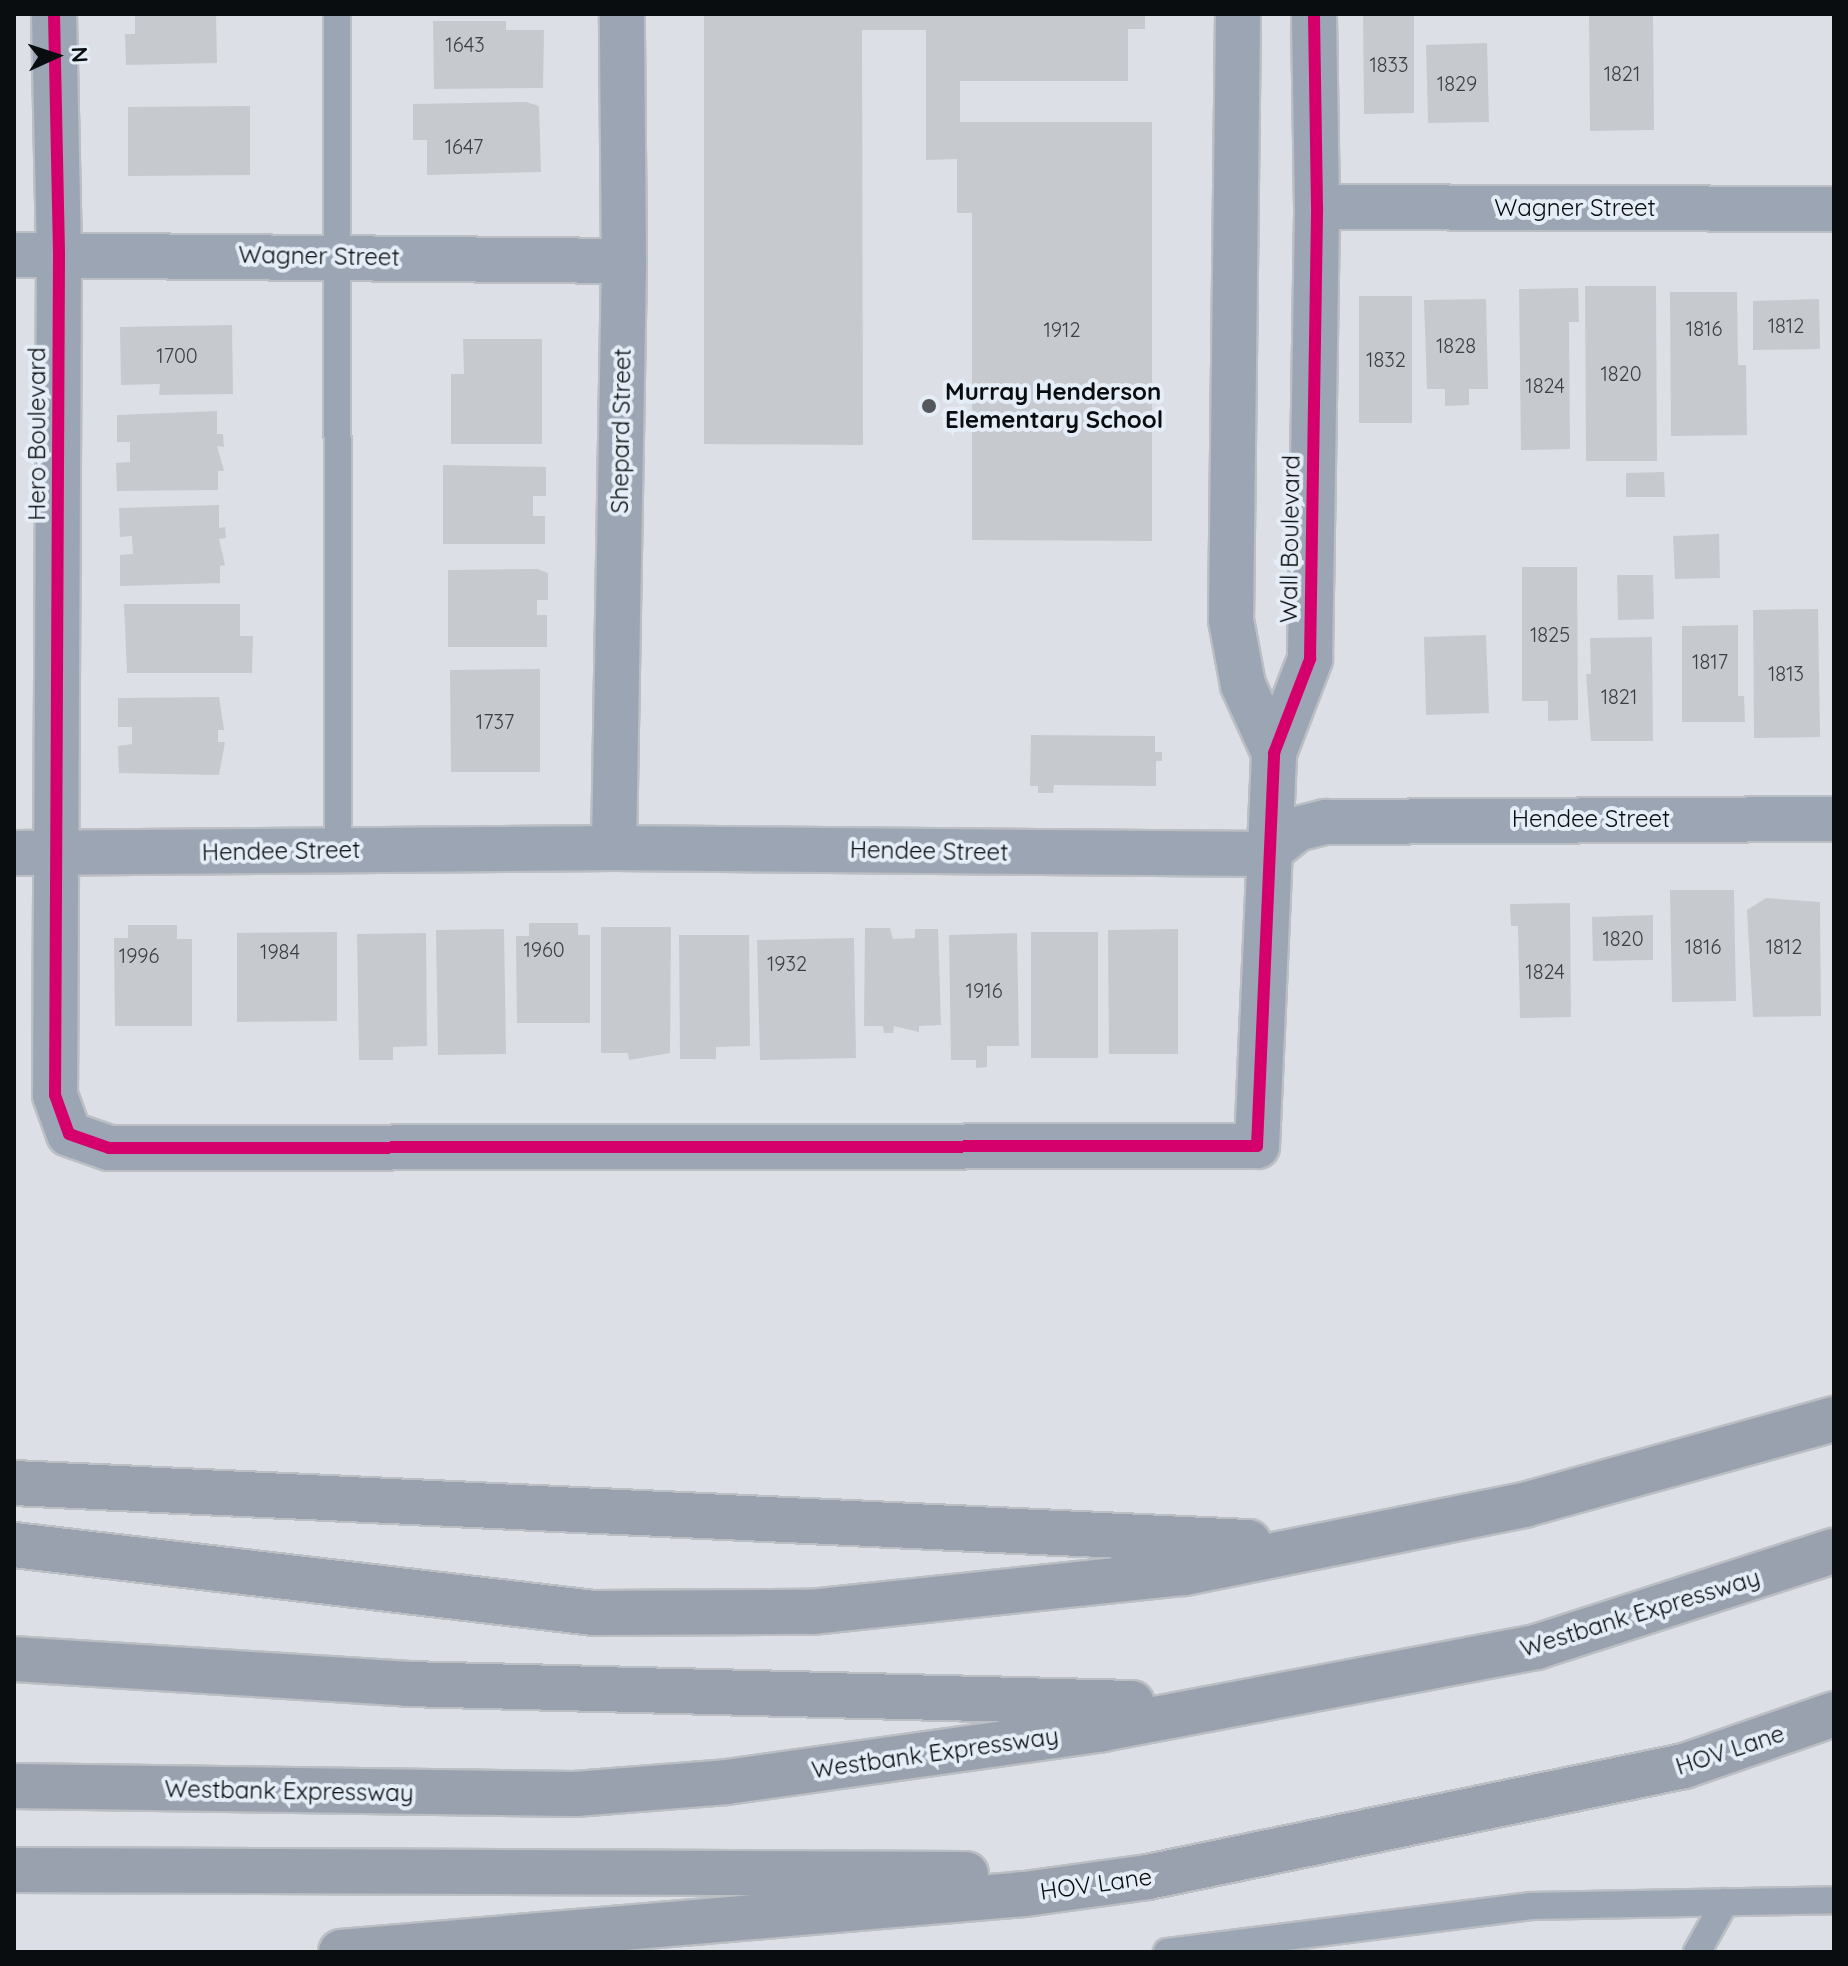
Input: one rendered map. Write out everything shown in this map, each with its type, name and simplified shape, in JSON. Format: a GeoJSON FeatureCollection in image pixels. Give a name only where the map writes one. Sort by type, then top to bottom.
{"type":"FeatureCollection","features":[{"type":"Feature","properties":{"kind":"highway"},"geometry":{"type":"LineString","coordinates":[[14,1545],[594,1613],[811,1612],[905,1605],[1184,1573],[1524,1505],[1834,1419]]}},
{"type":"Feature","properties":{"kind":"highway"},"geometry":{"type":"LineString","coordinates":[[14,1483],[1061,1537],[1331,1545]]}},
{"type":"Feature","properties":{"kind":"highway","name":"Westbank Expressway"},"geometry":{"type":"LineString","coordinates":[[14,1786],[575,1794],[727,1782],[1102,1729],[1536,1647],[1834,1551]]}},
{"type":"Feature","properties":{"kind":"highway"},"geometry":{"type":"LineString","coordinates":[[14,1659],[407,1684],[1234,1705]]}},
{"type":"Feature","properties":{"kind":"highway","name":"HOV Lane"},"geometry":{"type":"LineString","coordinates":[[341,1952],[1025,1894],[1148,1877],[1684,1766],[1834,1714]]}},
{"type":"Feature","properties":{"kind":"highway"},"geometry":{"type":"LineString","coordinates":[[14,1870],[1148,1877]]}},
{"type":"Feature","properties":{"kind":"highway"},"geometry":{"type":"LineString","coordinates":[[699,1952],[1025,1894]]}},
{"type":"Feature","properties":{"kind":"street","name":"Hero Boulevard"},"geometry":{"type":"LineString","coordinates":[[54,14],[59,255],[59,853],[55,1095],[69,1134],[109,1148],[1257,1146],[1264,1057]]}},
{"type":"Feature","properties":{"kind":"street","name":"Shepard Street"},"geometry":{"type":"LineString","coordinates":[[614,848],[624,261],[622,14]]}},
{"type":"Feature","properties":{"kind":"street","name":"Wall Boulevard"},"geometry":{"type":"LineString","coordinates":[[1238,14],[1231,620],[1243,685],[1274,753]]}},
{"type":"Feature","properties":{"kind":"street","name":"Wall Boulevard"},"geometry":{"type":"LineString","coordinates":[[1264,1057],[1266,854],[1274,753],[1310,659],[1317,207],[1314,14]]}},
{"type":"Feature","properties":{"kind":"street","name":"Wagner Street"},"geometry":{"type":"LineString","coordinates":[[1317,207],[1834,209]]}},
{"type":"Feature","properties":{"kind":"street","name":"Wagner Street"},"geometry":{"type":"LineString","coordinates":[[14,255],[335,255],[624,261]]}},
{"type":"Feature","properties":{"kind":"street","name":"Hendee Street"},"geometry":{"type":"LineString","coordinates":[[14,853],[614,848],[1266,854],[1297,829],[1326,822],[1834,819]]}},
{"type":"Feature","properties":{"kind":"lane"},"geometry":{"type":"LineString","coordinates":[[337,14],[338,850]]}},
{"type":"Feature","properties":{"kind":"lane"},"geometry":{"type":"LineString","coordinates":[[1167,1952],[1530,1906],[1834,1900]]}},
{"type":"Feature","properties":{"kind":"lane"},"geometry":{"type":"LineString","coordinates":[[1697,1952],[1725,1902]]}},
{"type":"Feature","properties":{"kind":"building"},"geometry":{"type":"Polygon","coordinates":[[[126,14],[216,14],[217,63],[126,65],[125,34],[135,34],[135,16],[126,14]]]}},
{"type":"Feature","properties":{"kind":"building"},"geometry":{"type":"Polygon","coordinates":[[[704,14],[1145,14],[1145,29],[1128,29],[1128,81],[960,81],[960,122],[1152,122],[1152,541],[972,540],[972,213],[957,213],[957,159],[926,160],[926,30],[862,30],[863,445],[704,444],[704,14]]]}},
{"type":"Feature","properties":{"kind":"building"},"geometry":{"type":"Polygon","coordinates":[[[1363,14],[1414,14],[1414,113],[1364,114],[1363,14]]]}},
{"type":"Feature","properties":{"kind":"building"},"geometry":{"type":"Polygon","coordinates":[[[1653,15],[1654,130],[1590,131],[1589,16],[1653,15]]]}},
{"type":"Feature","properties":{"kind":"building"},"geometry":{"type":"Polygon","coordinates":[[[433,21],[506,21],[506,30],[544,30],[543,88],[434,89],[433,21]]]}},
{"type":"Feature","properties":{"kind":"building"},"geometry":{"type":"Polygon","coordinates":[[[1487,43],[1489,122],[1428,123],[1426,45],[1487,43]]]}},
{"type":"Feature","properties":{"kind":"building"},"geometry":{"type":"Polygon","coordinates":[[[526,102],[539,106],[541,172],[427,175],[427,140],[413,140],[413,104],[526,102]]]}},
{"type":"Feature","properties":{"kind":"building"},"geometry":{"type":"Polygon","coordinates":[[[250,106],[250,175],[128,176],[128,107],[250,106]]]}},
{"type":"Feature","properties":{"kind":"building"},"geometry":{"type":"Polygon","coordinates":[[[1585,286],[1656,286],[1657,461],[1586,461],[1585,286]]]}},
{"type":"Feature","properties":{"kind":"building"},"geometry":{"type":"Polygon","coordinates":[[[1578,288],[1579,322],[1569,322],[1570,449],[1521,450],[1519,289],[1578,288]]]}},
{"type":"Feature","properties":{"kind":"building"},"geometry":{"type":"Polygon","coordinates":[[[1670,292],[1737,292],[1738,365],[1746,365],[1747,435],[1671,436],[1670,292]]]}},
{"type":"Feature","properties":{"kind":"building"},"geometry":{"type":"Polygon","coordinates":[[[1359,296],[1412,296],[1412,423],[1359,423],[1359,296]]]}},
{"type":"Feature","properties":{"kind":"building"},"geometry":{"type":"Polygon","coordinates":[[[1486,299],[1488,389],[1469,389],[1469,405],[1445,406],[1445,389],[1427,389],[1424,300],[1486,299]]]}},
{"type":"Feature","properties":{"kind":"building"},"geometry":{"type":"Polygon","coordinates":[[[1819,299],[1820,349],[1753,350],[1753,301],[1819,299]]]}},
{"type":"Feature","properties":{"kind":"building"},"geometry":{"type":"Polygon","coordinates":[[[232,325],[233,394],[159,395],[160,384],[121,385],[120,327],[232,325]]]}},
{"type":"Feature","properties":{"kind":"building"},"geometry":{"type":"Polygon","coordinates":[[[463,339],[542,339],[542,444],[451,444],[451,374],[464,374],[463,339]]]}},
{"type":"Feature","properties":{"kind":"building"},"geometry":{"type":"Polygon","coordinates":[[[217,411],[217,434],[223,434],[224,447],[217,446],[224,471],[218,471],[218,490],[117,491],[116,463],[130,462],[130,442],[117,442],[117,415],[217,411]]]}},
{"type":"Feature","properties":{"kind":"building"},"geometry":{"type":"Polygon","coordinates":[[[443,465],[546,467],[546,496],[533,496],[533,516],[545,516],[545,544],[443,544],[443,465]]]}},
{"type":"Feature","properties":{"kind":"building"},"geometry":{"type":"Polygon","coordinates":[[[1664,472],[1665,497],[1626,497],[1626,473],[1664,472]]]}},
{"type":"Feature","properties":{"kind":"building"},"geometry":{"type":"Polygon","coordinates":[[[219,505],[219,528],[225,527],[226,538],[219,539],[225,565],[220,566],[220,583],[120,586],[120,555],[133,554],[132,536],[120,537],[119,508],[219,505]]]}},
{"type":"Feature","properties":{"kind":"building"},"geometry":{"type":"Polygon","coordinates":[[[1719,534],[1720,578],[1675,579],[1673,536],[1719,534]]]}},
{"type":"Feature","properties":{"kind":"building"},"geometry":{"type":"Polygon","coordinates":[[[1522,567],[1577,567],[1578,720],[1548,721],[1548,701],[1522,701],[1522,567]]]}},
{"type":"Feature","properties":{"kind":"building"},"geometry":{"type":"Polygon","coordinates":[[[537,569],[548,573],[548,600],[537,600],[537,615],[547,615],[547,647],[448,647],[448,570],[537,569]]]}},
{"type":"Feature","properties":{"kind":"building"},"geometry":{"type":"Polygon","coordinates":[[[1617,575],[1653,575],[1654,619],[1618,620],[1617,575]]]}},
{"type":"Feature","properties":{"kind":"building"},"geometry":{"type":"Polygon","coordinates":[[[124,604],[240,604],[240,636],[253,636],[252,673],[127,673],[124,604]]]}},
{"type":"Feature","properties":{"kind":"building"},"geometry":{"type":"Polygon","coordinates":[[[1818,609],[1820,737],[1754,738],[1753,610],[1818,609]]]}},
{"type":"Feature","properties":{"kind":"building"},"geometry":{"type":"Polygon","coordinates":[[[1738,625],[1738,696],[1744,696],[1745,722],[1682,722],[1682,626],[1738,625]]]}},
{"type":"Feature","properties":{"kind":"building"},"geometry":{"type":"Polygon","coordinates":[[[1486,635],[1489,713],[1426,715],[1424,637],[1486,635]]]}},
{"type":"Feature","properties":{"kind":"building"},"geometry":{"type":"Polygon","coordinates":[[[1652,637],[1653,741],[1591,741],[1586,674],[1591,674],[1590,638],[1652,637]]]}},
{"type":"Feature","properties":{"kind":"building"},"geometry":{"type":"Polygon","coordinates":[[[540,669],[540,772],[451,772],[450,670],[540,669]]]}},
{"type":"Feature","properties":{"kind":"building"},"geometry":{"type":"Polygon","coordinates":[[[219,697],[224,730],[218,730],[218,742],[225,742],[219,775],[119,773],[118,746],[132,744],[132,727],[118,727],[118,698],[219,697]]]}},
{"type":"Feature","properties":{"kind":"building"},"geometry":{"type":"Polygon","coordinates":[[[1031,735],[1155,736],[1155,752],[1162,752],[1162,761],[1156,761],[1156,786],[1054,785],[1053,793],[1038,793],[1038,786],[1030,786],[1031,735]]]}},
{"type":"Feature","properties":{"kind":"building"},"geometry":{"type":"Polygon","coordinates":[[[1670,890],[1734,890],[1736,1001],[1672,1002],[1670,890]]]}},
{"type":"Feature","properties":{"kind":"building"},"geometry":{"type":"Polygon","coordinates":[[[1766,898],[1820,902],[1821,1016],[1753,1017],[1747,910],[1766,898]]]}},
{"type":"Feature","properties":{"kind":"building"},"geometry":{"type":"Polygon","coordinates":[[[1570,903],[1571,1017],[1520,1018],[1518,926],[1511,926],[1510,904],[1570,903]]]}},
{"type":"Feature","properties":{"kind":"building"},"geometry":{"type":"Polygon","coordinates":[[[1653,915],[1653,960],[1593,961],[1592,917],[1653,915]]]}},
{"type":"Feature","properties":{"kind":"building"},"geometry":{"type":"Polygon","coordinates":[[[529,923],[578,923],[578,935],[590,935],[590,1023],[517,1023],[516,936],[529,936],[529,923]]]}},
{"type":"Feature","properties":{"kind":"building"},"geometry":{"type":"Polygon","coordinates":[[[128,925],[177,925],[177,939],[192,939],[192,1026],[115,1026],[114,938],[128,938],[128,925]]]}},
{"type":"Feature","properties":{"kind":"building"},"geometry":{"type":"Polygon","coordinates":[[[601,927],[671,927],[670,1053],[629,1060],[628,1053],[601,1053],[601,927]]]}},
{"type":"Feature","properties":{"kind":"building"},"geometry":{"type":"Polygon","coordinates":[[[865,928],[890,928],[893,939],[915,938],[915,929],[938,929],[941,1025],[919,1026],[919,1032],[894,1026],[893,1033],[884,1033],[883,1026],[864,1026],[865,928]]]}},
{"type":"Feature","properties":{"kind":"building"},"geometry":{"type":"Polygon","coordinates":[[[504,929],[506,1054],[438,1055],[436,930],[504,929]]]}},
{"type":"Feature","properties":{"kind":"building"},"geometry":{"type":"Polygon","coordinates":[[[1178,929],[1178,1054],[1109,1054],[1108,930],[1178,929]]]}},
{"type":"Feature","properties":{"kind":"building"},"geometry":{"type":"Polygon","coordinates":[[[337,932],[337,1021],[237,1022],[237,933],[337,932]]]}},
{"type":"Feature","properties":{"kind":"building"},"geometry":{"type":"Polygon","coordinates":[[[1031,932],[1098,932],[1098,1058],[1031,1058],[1031,932]]]}},
{"type":"Feature","properties":{"kind":"building"},"geometry":{"type":"Polygon","coordinates":[[[426,933],[427,1046],[393,1047],[393,1060],[359,1060],[357,934],[426,933]]]}},
{"type":"Feature","properties":{"kind":"building"},"geometry":{"type":"Polygon","coordinates":[[[1017,933],[1019,1046],[987,1046],[987,1067],[976,1068],[976,1060],[951,1060],[949,935],[1017,933]]]}},
{"type":"Feature","properties":{"kind":"building"},"geometry":{"type":"Polygon","coordinates":[[[679,935],[749,935],[750,1046],[716,1047],[716,1059],[680,1059],[679,935]]]}},
{"type":"Feature","properties":{"kind":"building"},"geometry":{"type":"Polygon","coordinates":[[[854,938],[856,1058],[760,1060],[757,940],[854,938]]]}},
{"type":"Feature","properties":{"kind":"cycle path"},"geometry":{"type":"LineString","coordinates":[[54,14],[59,255],[55,1095],[69,1134],[109,1148],[1257,1146],[1274,753],[1310,659],[1317,207],[1314,14]]}},
{"type":"Feature","properties":{"kind":"place","name":"Murray Henderson Elementary School"},"geometry":{"type":"Point","coordinates":[929,406]}}]}
